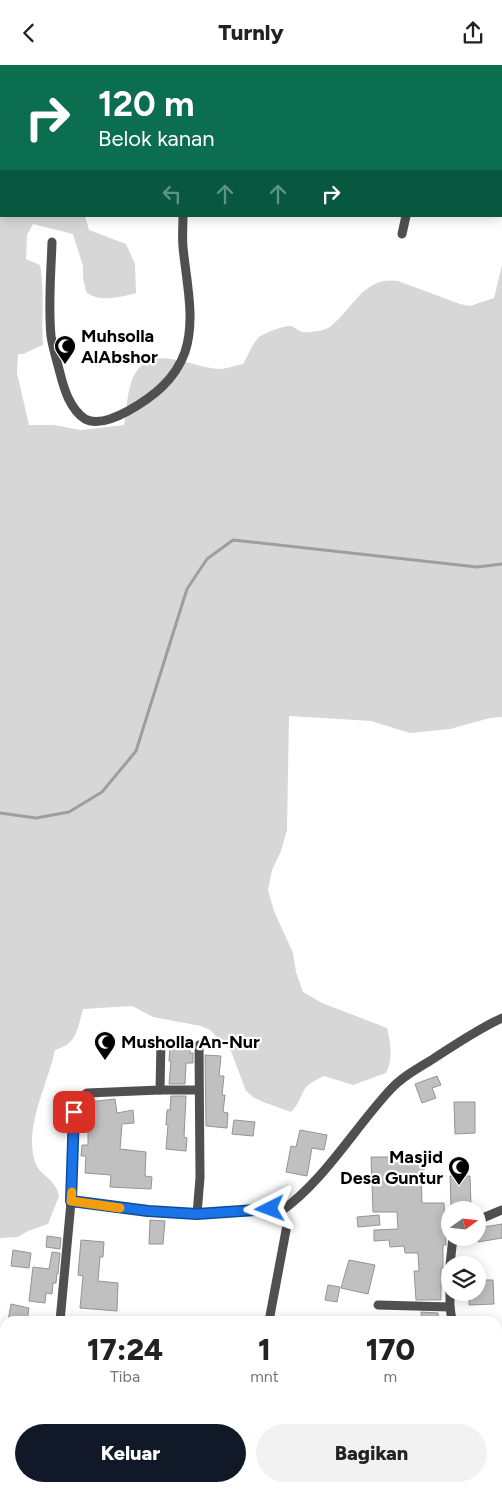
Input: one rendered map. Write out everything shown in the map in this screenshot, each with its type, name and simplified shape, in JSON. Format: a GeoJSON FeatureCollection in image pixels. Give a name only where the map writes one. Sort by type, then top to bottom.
{"type":"FeatureCollection","features":[{"type":"Feature","properties":{"kind":"street"},"geometry":{"type":"LineString","coordinates":[[52,242],[50,313],[52,338],[64,389],[74,407],[86,420],[100,421],[117,417],[145,401],[163,387],[178,367],[185,351],[189,331],[188,284],[183,246],[183,217]]}},
{"type":"Feature","properties":{"kind":"street"},"geometry":{"type":"LineString","coordinates":[[402,235],[406,217]]}},
{"type":"Feature","properties":{"kind":"street"},"geometry":{"type":"LineString","coordinates":[[280,1212],[295,1201],[314,1181],[400,1080],[481,1028],[502,1018]]}},
{"type":"Feature","properties":{"kind":"street"},"geometry":{"type":"LineString","coordinates":[[160,1090],[161,1042]]}},
{"type":"Feature","properties":{"kind":"street"},"geometry":{"type":"LineString","coordinates":[[197,1214],[200,1178],[199,1045]]}},
{"type":"Feature","properties":{"kind":"street"},"geometry":{"type":"LineString","coordinates":[[60,1316],[71,1201],[74,1102],[87,1093],[160,1090],[199,1091]]}},
{"type":"Feature","properties":{"kind":"street"},"geometry":{"type":"LineString","coordinates":[[71,1201],[148,1211],[197,1214],[270,1209],[280,1212],[287,1225],[270,1316]]}},
{"type":"Feature","properties":{"kind":"street"},"geometry":{"type":"LineString","coordinates":[[486,1217],[502,1211]]}},
{"type":"Feature","properties":{"kind":"street"},"geometry":{"type":"LineString","coordinates":[[450,1301],[451,1316]]}},
{"type":"Feature","properties":{"kind":"street"},"geometry":{"type":"LineString","coordinates":[[378,1305],[450,1307]]}},
{"type":"Feature","properties":{"kind":"shaded area"},"geometry":{"type":"Polygon","coordinates":[[[0,217],[85,217],[89,230],[126,244],[135,264],[136,293],[110,298],[97,297],[86,292],[83,266],[73,234],[33,224],[27,235],[26,259],[40,265],[43,335],[43,345],[23,354],[18,354],[17,373],[29,425],[54,425],[81,430],[124,425],[129,390],[133,378],[144,364],[153,359],[164,358],[220,369],[243,364],[254,343],[262,335],[288,326],[302,332],[325,329],[331,326],[368,288],[376,283],[386,281],[398,281],[470,306],[494,298],[502,265],[502,717],[490,718],[450,729],[410,733],[371,721],[289,716],[287,830],[281,851],[272,870],[268,890],[274,911],[293,953],[296,972],[303,992],[322,1003],[387,1028],[391,1051],[386,1073],[353,1085],[324,1076],[306,1087],[291,1112],[263,1102],[246,1091],[231,1051],[210,1030],[201,1026],[153,1017],[132,1006],[83,1009],[78,1029],[72,1039],[63,1047],[55,1050],[37,1109],[32,1140],[33,1155],[38,1168],[57,1189],[59,1196],[48,1224],[28,1231],[18,1237],[0,1238],[0,217]]]}},
{"type":"Feature","properties":{"kind":"building"},"geometry":{"type":"Polygon","coordinates":[[[170,1046],[190,1048],[190,1053],[193,1053],[193,1063],[186,1063],[185,1084],[169,1084],[170,1046]]]}},
{"type":"Feature","properties":{"kind":"building"},"geometry":{"type":"Polygon","coordinates":[[[205,1055],[221,1056],[219,1076],[224,1076],[222,1095],[225,1095],[223,1112],[228,1113],[227,1128],[206,1126],[205,1055]]]}},
{"type":"Feature","properties":{"kind":"building"},"geometry":{"type":"Polygon","coordinates":[[[437,1076],[441,1085],[432,1088],[436,1098],[422,1103],[415,1084],[437,1076]]]}},
{"type":"Feature","properties":{"kind":"building"},"geometry":{"type":"Polygon","coordinates":[[[171,1096],[186,1096],[184,1137],[187,1138],[186,1151],[166,1149],[167,1110],[170,1110],[171,1096]]]}},
{"type":"Feature","properties":{"kind":"building"},"geometry":{"type":"Polygon","coordinates":[[[115,1099],[117,1113],[133,1110],[134,1123],[122,1124],[120,1149],[146,1152],[145,1176],[152,1177],[151,1189],[110,1187],[111,1175],[85,1173],[86,1156],[81,1156],[82,1145],[88,1145],[89,1102],[115,1099]]]}},
{"type":"Feature","properties":{"kind":"building"},"geometry":{"type":"Polygon","coordinates":[[[454,1102],[475,1102],[475,1133],[455,1134],[454,1102]]]}},
{"type":"Feature","properties":{"kind":"building"},"geometry":{"type":"Polygon","coordinates":[[[234,1120],[255,1122],[253,1136],[232,1134],[234,1120]]]}},
{"type":"Feature","properties":{"kind":"building"},"geometry":{"type":"Polygon","coordinates":[[[300,1130],[327,1135],[324,1150],[312,1148],[307,1176],[286,1172],[291,1146],[296,1147],[300,1130]]]}},
{"type":"Feature","properties":{"kind":"building"},"geometry":{"type":"Polygon","coordinates":[[[423,1154],[424,1170],[421,1170],[422,1203],[441,1203],[441,1246],[443,1246],[443,1256],[441,1256],[441,1300],[416,1300],[414,1271],[419,1271],[418,1253],[405,1253],[404,1246],[390,1247],[389,1240],[374,1241],[374,1230],[398,1229],[397,1212],[373,1212],[371,1157],[405,1157],[405,1155],[423,1154]]]}},
{"type":"Feature","properties":{"kind":"building"},"geometry":{"type":"Polygon","coordinates":[[[450,1176],[470,1176],[471,1201],[451,1201],[450,1176]]]}},
{"type":"Feature","properties":{"kind":"building"},"geometry":{"type":"Polygon","coordinates":[[[379,1215],[380,1225],[358,1227],[357,1217],[379,1215]]]}},
{"type":"Feature","properties":{"kind":"building"},"geometry":{"type":"Polygon","coordinates":[[[150,1220],[165,1221],[163,1244],[149,1244],[150,1220]]]}},
{"type":"Feature","properties":{"kind":"building"},"geometry":{"type":"Polygon","coordinates":[[[502,1224],[502,1238],[486,1241],[486,1227],[502,1224]]]}},
{"type":"Feature","properties":{"kind":"building"},"geometry":{"type":"Polygon","coordinates":[[[47,1236],[61,1238],[60,1249],[46,1247],[47,1236]]]}},
{"type":"Feature","properties":{"kind":"building"},"geometry":{"type":"Polygon","coordinates":[[[81,1240],[104,1242],[103,1257],[100,1257],[98,1281],[118,1283],[117,1311],[80,1308],[83,1276],[78,1275],[81,1240]]]}},
{"type":"Feature","properties":{"kind":"building"},"geometry":{"type":"Polygon","coordinates":[[[13,1250],[31,1253],[29,1268],[11,1266],[13,1250]]]}},
{"type":"Feature","properties":{"kind":"building"},"geometry":{"type":"Polygon","coordinates":[[[52,1252],[60,1253],[58,1274],[56,1283],[53,1283],[52,1294],[46,1293],[45,1303],[29,1301],[33,1267],[49,1269],[52,1252]]]}},
{"type":"Feature","properties":{"kind":"building"},"geometry":{"type":"Polygon","coordinates":[[[349,1260],[375,1265],[368,1294],[341,1288],[349,1260]]]}},
{"type":"Feature","properties":{"kind":"building"},"geometry":{"type":"Polygon","coordinates":[[[486,1280],[493,1280],[494,1304],[469,1305],[469,1301],[486,1301],[486,1280]]]}},
{"type":"Feature","properties":{"kind":"building"},"geometry":{"type":"Polygon","coordinates":[[[328,1285],[340,1287],[337,1302],[325,1300],[328,1285]]]}},
{"type":"Feature","properties":{"kind":"building"},"geometry":{"type":"Polygon","coordinates":[[[11,1304],[29,1308],[28,1316],[9,1316],[11,1304]]]}},
{"type":"Feature","properties":{"kind":"building"},"geometry":{"type":"Polygon","coordinates":[[[421,1312],[438,1313],[438,1316],[421,1316],[421,1312]]]}},
{"type":"Feature","properties":{"kind":"waterway"},"geometry":{"type":"LineString","coordinates":[[0,813],[36,818],[69,812],[102,792],[136,751],[187,589],[207,559],[233,540],[477,567],[502,564]]}},
{"type":"Feature","properties":{"kind":"slow traffic"},"geometry":{"type":"LineString","coordinates":[[72,1192],[71,1201],[120,1208]]}},
{"type":"Feature","properties":{"kind":"place","name":"Muhsolla AlAbshor"},"geometry":{"type":"Point","coordinates":[65,365]}},
{"type":"Feature","properties":{"kind":"place","name":"Musholla An-Nur"},"geometry":{"type":"Point","coordinates":[105,1061]}},
{"type":"Feature","properties":{"kind":"place","name":"Masjid Desa Guntur"},"geometry":{"type":"Point","coordinates":[459,1186]}},
{"type":"Feature","properties":{"kind":"route"},"geometry":{"type":"LineString","coordinates":[[74,1112],[71,1201],[148,1211],[197,1214],[270,1209]]}}]}
